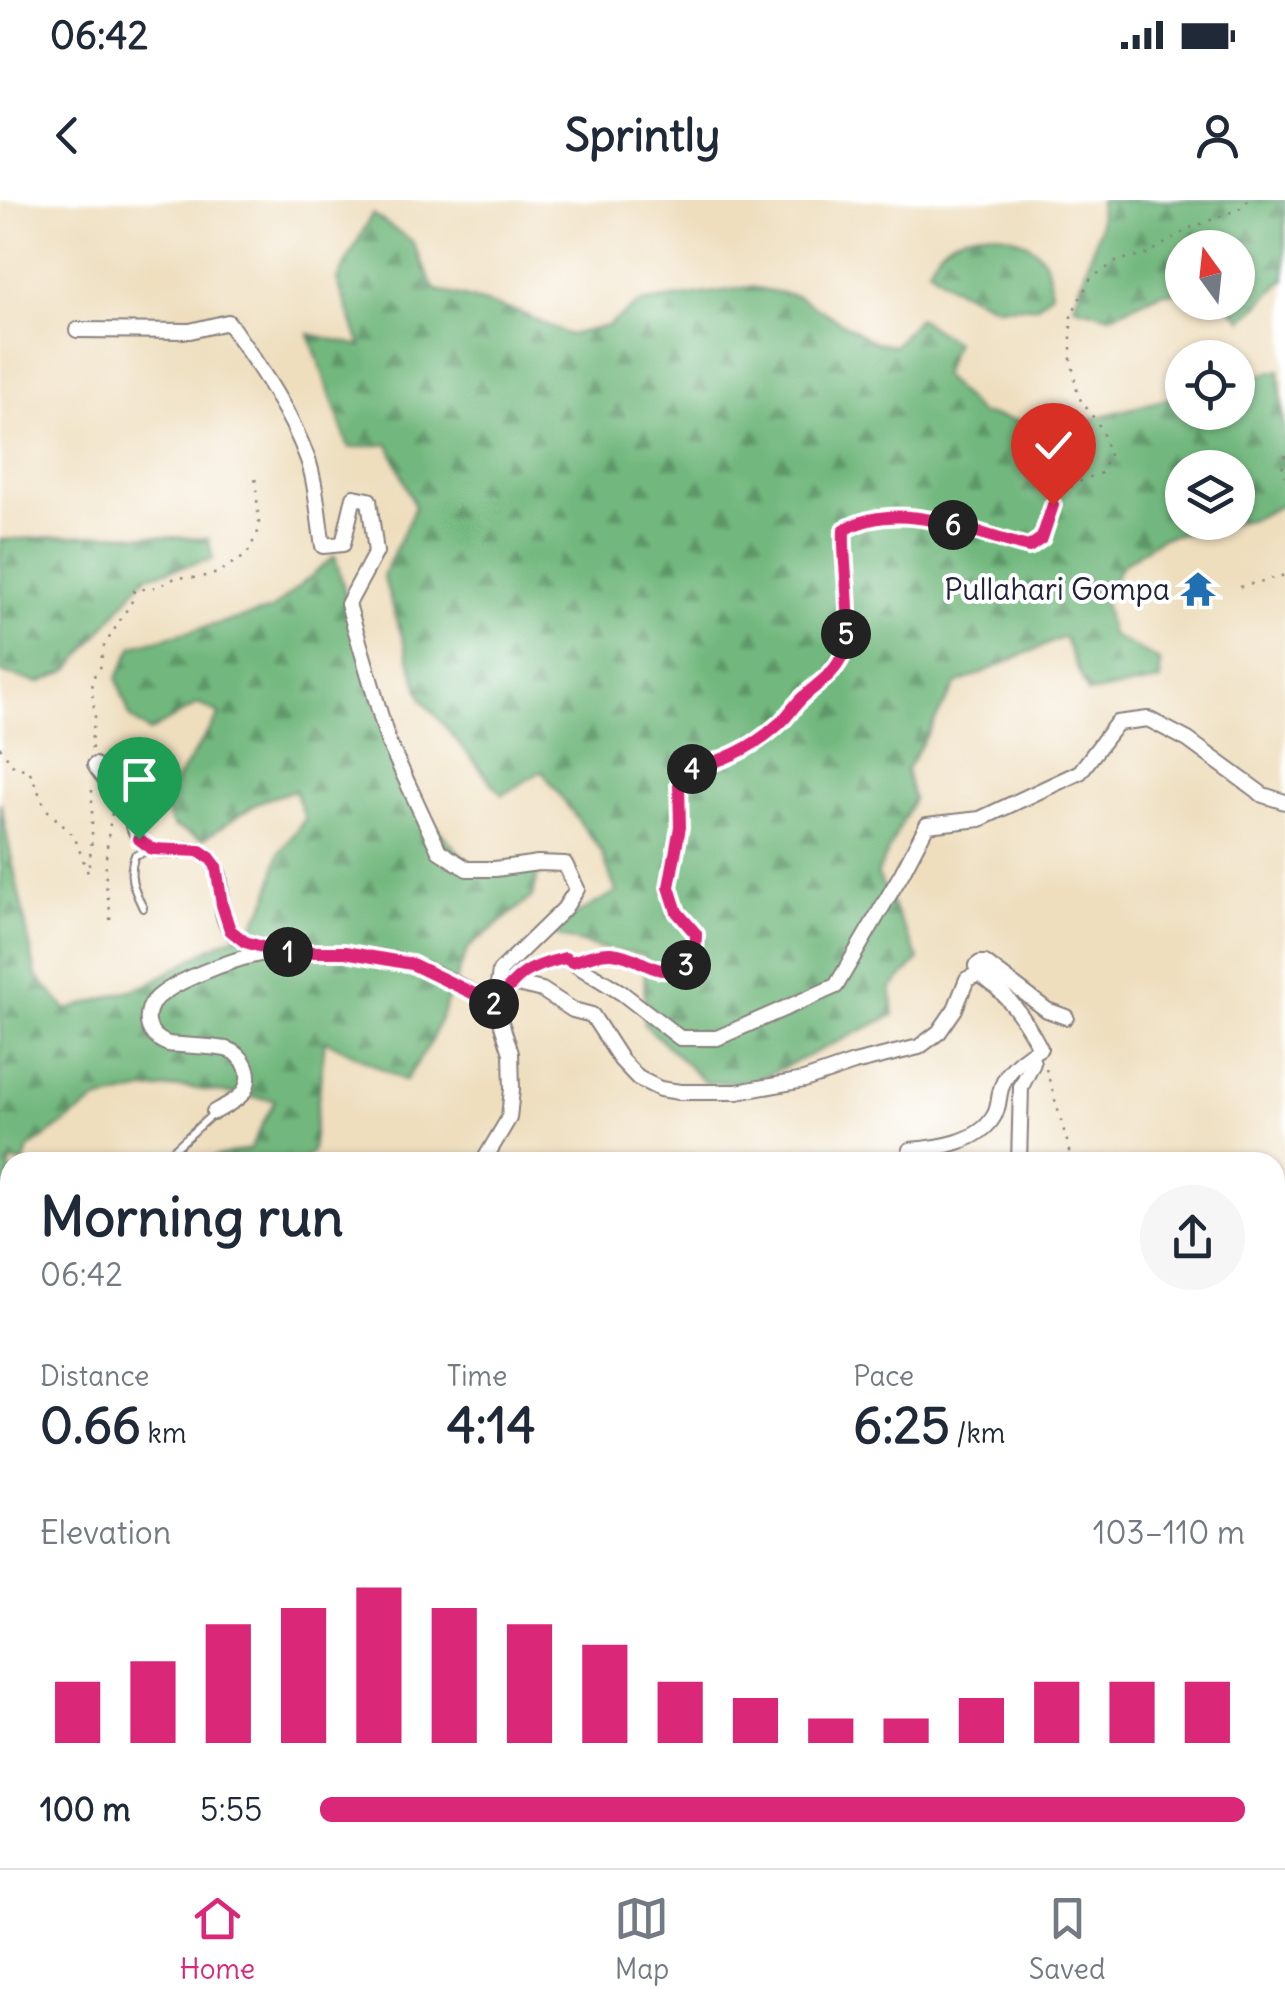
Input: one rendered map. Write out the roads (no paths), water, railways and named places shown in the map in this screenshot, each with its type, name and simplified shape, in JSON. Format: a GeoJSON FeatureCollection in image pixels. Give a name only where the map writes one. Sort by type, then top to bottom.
{"type":"FeatureCollection","features":[{"type":"Feature","properties":{"kind":"street"},"geometry":{"type":"LineString","coordinates":[[77,330],[190,332],[228,322],[283,407],[308,462],[323,546],[343,544],[354,497],[369,500],[376,552],[348,604],[388,741],[439,851],[468,869],[565,864],[578,889],[564,910],[500,972],[495,1004],[511,1053],[512,1089],[508,1118],[489,1152]]}},
{"type":"Feature","properties":{"kind":"street"},"geometry":{"type":"LineString","coordinates":[[495,1004],[533,966],[565,958],[622,993],[680,1038],[717,1038],[836,986],[927,824],[980,820],[1080,772],[1117,722],[1148,719],[1188,740],[1263,795],[1285,802]]}},
{"type":"Feature","properties":{"kind":"street"},"geometry":{"type":"LineString","coordinates":[[97,769],[123,798],[139,839],[152,849],[200,851],[210,858],[216,866],[230,930],[245,942],[270,952]]}},
{"type":"Feature","properties":{"kind":"street"},"geometry":{"type":"LineString","coordinates":[[214,1112],[244,1092],[248,1076],[242,1059],[227,1050],[160,1041],[150,1029],[148,1013],[156,999],[201,972],[270,952],[345,952],[412,964],[495,1004]]}},
{"type":"Feature","properties":{"kind":"street"},"geometry":{"type":"LineString","coordinates":[[1019,1152],[1021,1086],[1035,1051],[1015,1006],[979,974],[976,966],[985,963],[1047,1010],[1066,1017]]}},
{"type":"Feature","properties":{"kind":"street"},"geometry":{"type":"LineString","coordinates":[[512,983],[542,990],[573,1010],[592,1015],[621,1060],[638,1078],[660,1089],[737,1092],[804,1080],[919,1048],[939,1032],[955,1009],[967,979],[979,974]]}},
{"type":"Feature","properties":{"kind":"street"},"geometry":{"type":"LineString","coordinates":[[910,1150],[957,1142],[990,1122],[1010,1070],[1035,1051]]}},
{"type":"Feature","properties":{"kind":"lane"},"geometry":{"type":"LineString","coordinates":[[142,908],[130,868],[135,856],[152,849]]}},
{"type":"Feature","properties":{"kind":"lane"},"geometry":{"type":"LineString","coordinates":[[171,1152],[214,1112]]}},
{"type":"Feature","properties":{"kind":"place","name":"Pullahari Gompa"},"geometry":{"type":"Point","coordinates":[1198,589]}}]}
